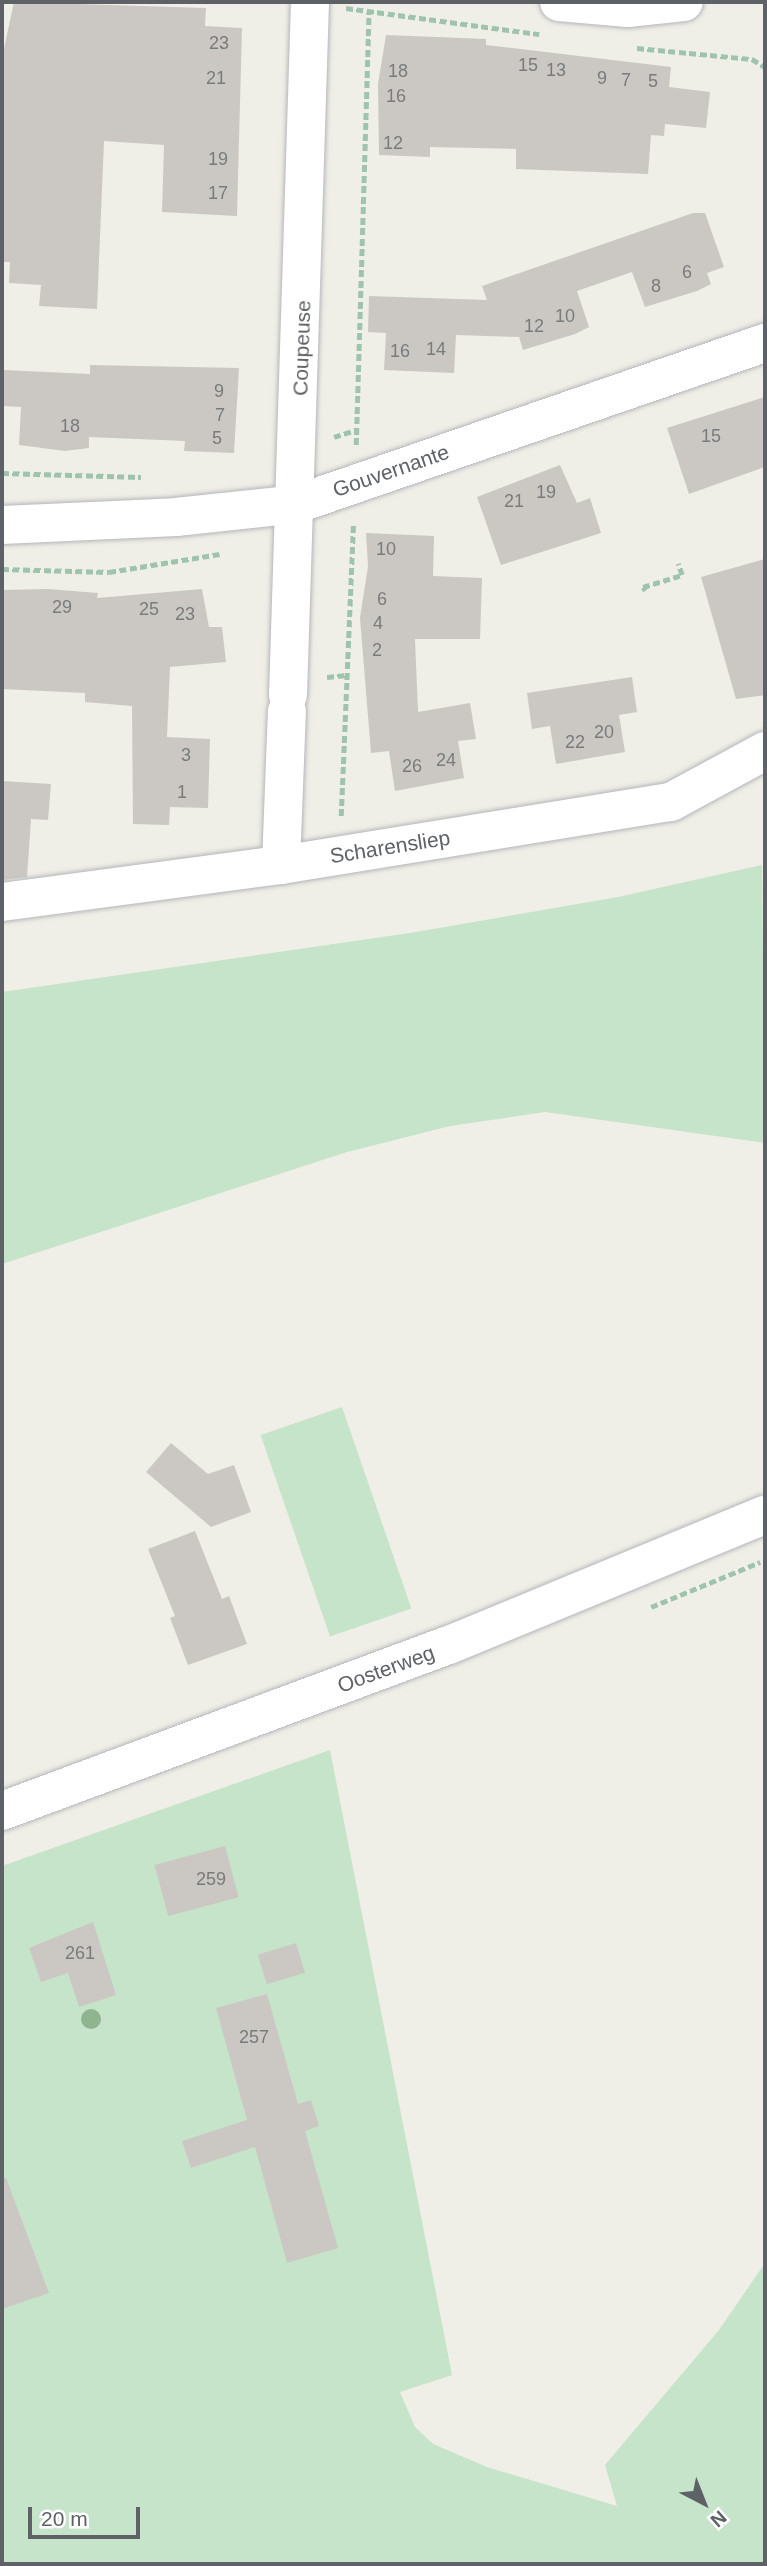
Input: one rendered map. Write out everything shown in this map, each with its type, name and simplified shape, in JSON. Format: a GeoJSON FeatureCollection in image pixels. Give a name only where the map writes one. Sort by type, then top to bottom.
{"type":"FeatureCollection","features":[{"type":"Feature","properties":{"kind":"street","name":"Coupeuse"},"geometry":{"type":"LineString","coordinates":[[281,865],[297,503],[310,2]]}},
{"type":"Feature","properties":{"kind":"street"},"geometry":{"type":"LineString","coordinates":[[559,2],[628,8],[684,2]]}},
{"type":"Feature","properties":{"kind":"street","name":"Gouvernante"},"geometry":{"type":"LineString","coordinates":[[2,525],[176,517],[297,503],[765,343]]}},
{"type":"Feature","properties":{"kind":"street","name":"Scharensliep"},"geometry":{"type":"LineString","coordinates":[[2,902],[281,865],[671,802],[765,751]]}},
{"type":"Feature","properties":{"kind":"street","name":"Oosterweg"},"geometry":{"type":"LineString","coordinates":[[2,1811],[449,1646],[765,1516]]}},
{"type":"Feature","properties":{"kind":"path"},"geometry":{"type":"LineString","coordinates":[[340,855],[355,483],[369,11]]}},
{"type":"Feature","properties":{"kind":"path"},"geometry":{"type":"LineString","coordinates":[[2,569],[109,572],[229,552]]}},
{"type":"Feature","properties":{"kind":"path"},"geometry":{"type":"LineString","coordinates":[[645,591],[643,587],[682,575],[678,564]]}},
{"type":"Feature","properties":{"kind":"green space"},"geometry":{"type":"Polygon","coordinates":[[[762,865],[765,1143],[545,1112],[450,1126],[347,1152],[2,1264],[2,992],[410,933],[618,897],[762,865]]]}},
{"type":"Feature","properties":{"kind":"green space"},"geometry":{"type":"Polygon","coordinates":[[[342,1407],[411,1608],[330,1636],[261,1435],[342,1407]]]}},
{"type":"Feature","properties":{"kind":"green space"},"geometry":{"type":"Polygon","coordinates":[[[330,1750],[452,2375],[400,2392],[415,2427],[433,2444],[487,2467],[617,2506],[605,2465],[719,2330],[765,2263],[765,2564],[2,2564],[2,1866],[330,1750]]]}},
{"type":"Feature","properties":{"kind":"building"},"geometry":{"type":"Polygon","coordinates":[[[14,2],[206,8],[205,26],[242,28],[237,216],[162,212],[164,145],[104,141],[97,309],[39,306],[41,285],[9,283],[10,262],[2,262],[2,58],[14,2]]]}},
{"type":"Feature","properties":{"kind":"building"},"geometry":{"type":"Polygon","coordinates":[[[386,35],[486,39],[486,45],[671,67],[669,87],[710,92],[706,128],[665,124],[664,136],[651,135],[648,174],[516,169],[516,149],[430,147],[430,157],[379,155],[378,84],[386,35]]]}},
{"type":"Feature","properties":{"kind":"building"},"geometry":{"type":"Polygon","coordinates":[[[693,213],[705,213],[724,267],[707,273],[711,284],[645,307],[632,272],[577,291],[589,327],[575,334],[523,350],[519,337],[456,335],[454,373],[384,370],[386,333],[368,332],[369,296],[487,300],[482,286],[693,213]]]}},
{"type":"Feature","properties":{"kind":"building"},"geometry":{"type":"Polygon","coordinates":[[[90,365],[239,368],[234,453],[184,451],[185,441],[89,437],[89,448],[65,451],[19,445],[21,407],[2,406],[4,370],[90,374],[90,365]]]}},
{"type":"Feature","properties":{"kind":"building"},"geometry":{"type":"Polygon","coordinates":[[[765,397],[765,467],[689,494],[667,428],[765,397]]]}},
{"type":"Feature","properties":{"kind":"building"},"geometry":{"type":"Polygon","coordinates":[[[560,465],[577,503],[590,498],[601,533],[501,565],[477,497],[560,465]]]}},
{"type":"Feature","properties":{"kind":"building"},"geometry":{"type":"Polygon","coordinates":[[[366,533],[434,536],[433,576],[482,578],[480,639],[415,639],[418,712],[470,703],[476,739],[458,741],[464,778],[395,791],[389,751],[371,753],[360,618],[368,566],[366,533]]]}},
{"type":"Feature","properties":{"kind":"building"},"geometry":{"type":"Polygon","coordinates":[[[765,559],[765,695],[736,699],[701,577],[765,559]]]}},
{"type":"Feature","properties":{"kind":"building"},"geometry":{"type":"Polygon","coordinates":[[[48,589],[98,593],[97,598],[202,589],[209,627],[222,627],[226,662],[170,667],[167,737],[210,739],[208,808],[170,807],[169,825],[133,824],[132,706],[85,702],[85,693],[2,689],[2,590],[48,589]]]}},
{"type":"Feature","properties":{"kind":"building"},"geometry":{"type":"Polygon","coordinates":[[[632,677],[637,712],[619,715],[625,752],[556,764],[550,726],[532,729],[527,693],[632,677]]]}},
{"type":"Feature","properties":{"kind":"building"},"geometry":{"type":"Polygon","coordinates":[[[2,781],[51,784],[48,820],[31,819],[27,877],[2,880],[2,781]]]}},
{"type":"Feature","properties":{"kind":"building"},"geometry":{"type":"Polygon","coordinates":[[[171,1443],[208,1474],[234,1465],[251,1512],[211,1527],[146,1472],[171,1443]]]}},
{"type":"Feature","properties":{"kind":"building"},"geometry":{"type":"Polygon","coordinates":[[[195,1531],[222,1599],[229,1596],[247,1644],[188,1665],[170,1618],[175,1616],[148,1549],[195,1531]]]}},
{"type":"Feature","properties":{"kind":"building"},"geometry":{"type":"Polygon","coordinates":[[[225,1846],[239,1897],[168,1916],[154,1865],[225,1846]]]}},
{"type":"Feature","properties":{"kind":"building"},"geometry":{"type":"Polygon","coordinates":[[[93,1922],[116,1995],[79,2007],[68,1973],[41,1982],[29,1948],[93,1922]]]}},
{"type":"Feature","properties":{"kind":"building"},"geometry":{"type":"Polygon","coordinates":[[[296,1943],[305,1973],[267,1984],[258,1955],[296,1943]]]}},
{"type":"Feature","properties":{"kind":"building"},"geometry":{"type":"Polygon","coordinates":[[[267,1994],[298,2104],[311,2100],[319,2126],[305,2131],[338,2248],[287,2263],[255,2147],[191,2168],[182,2141],[247,2120],[216,2008],[267,1994]]]}},
{"type":"Feature","properties":{"kind":"building"},"geometry":{"type":"Polygon","coordinates":[[[6,2178],[49,2293],[2,2309],[2,2179],[6,2178]]]}}]}
